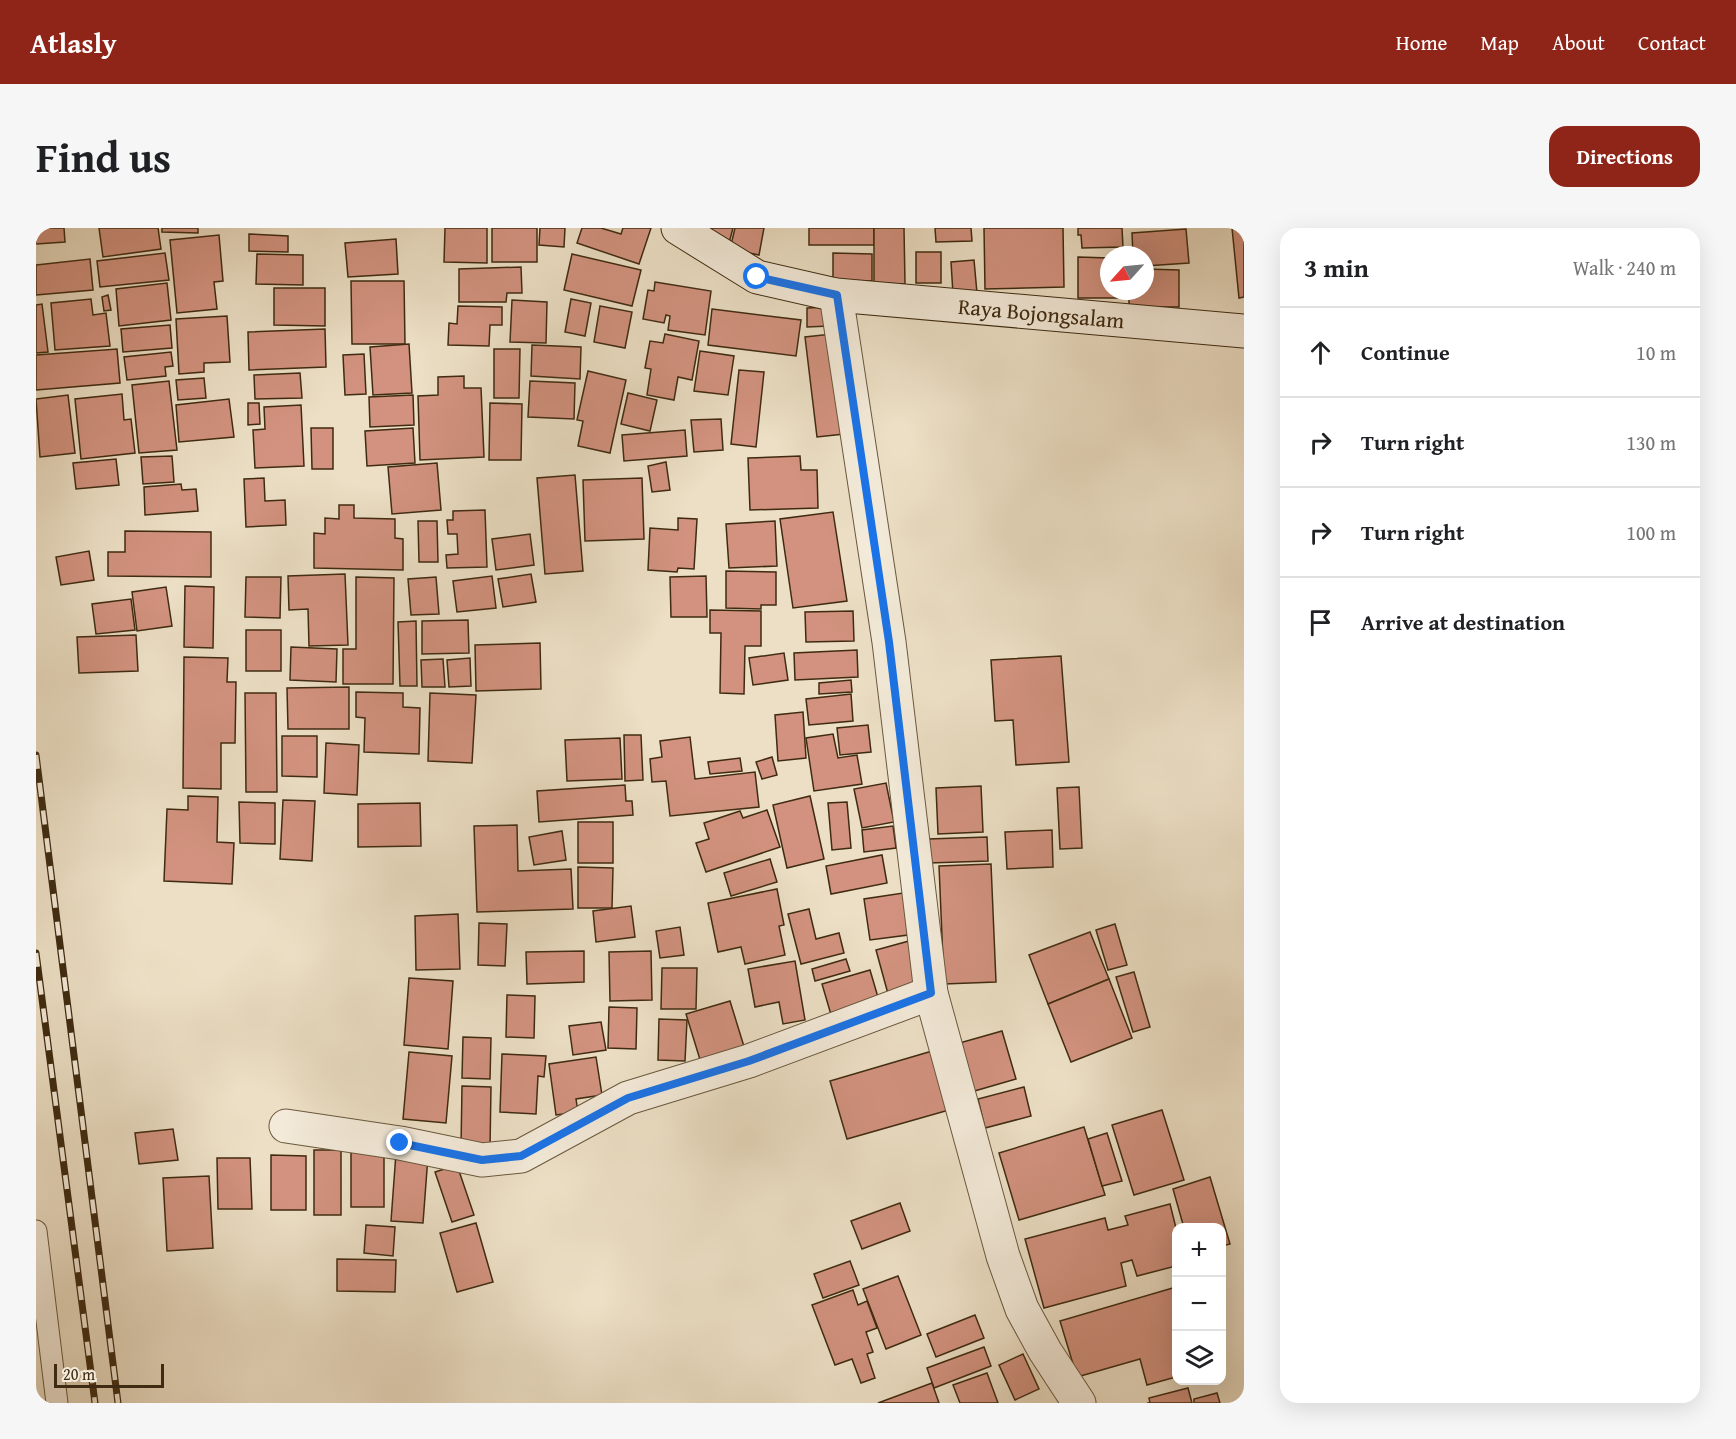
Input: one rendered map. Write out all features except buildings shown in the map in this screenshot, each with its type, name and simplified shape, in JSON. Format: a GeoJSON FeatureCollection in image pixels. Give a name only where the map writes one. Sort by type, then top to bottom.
{"type":"FeatureCollection","features":[{"type":"Feature","properties":{"kind":"street","name":"Raya Bojongsalam"},"geometry":{"type":"LineString","coordinates":[[678,228],[757,277],[837,295],[1244,331]]}},
{"type":"Feature","properties":{"kind":"street"},"geometry":{"type":"LineString","coordinates":[[837,295],[889,642],[931,993],[1003,1256],[1022,1309],[1045,1351],[1079,1403]]}},
{"type":"Feature","properties":{"kind":"street"},"geometry":{"type":"LineString","coordinates":[[286,1126],[482,1160],[521,1156],[628,1098],[749,1061],[931,993]]}},
{"type":"Feature","properties":{"kind":"lane"},"geometry":{"type":"LineString","coordinates":[[36,1232],[57,1403]]}},
{"type":"Feature","properties":{"kind":"railway"},"geometry":{"type":"LineString","coordinates":[[36,755],[118,1403]]}},
{"type":"Feature","properties":{"kind":"railway"},"geometry":{"type":"LineString","coordinates":[[36,953],[95,1403]]}},
{"type":"Feature","properties":{"kind":"route"},"geometry":{"type":"LineString","coordinates":[[400,1143],[482,1160],[521,1156],[628,1098],[749,1061],[931,993],[889,642],[837,295],[757,277]]}}]}
